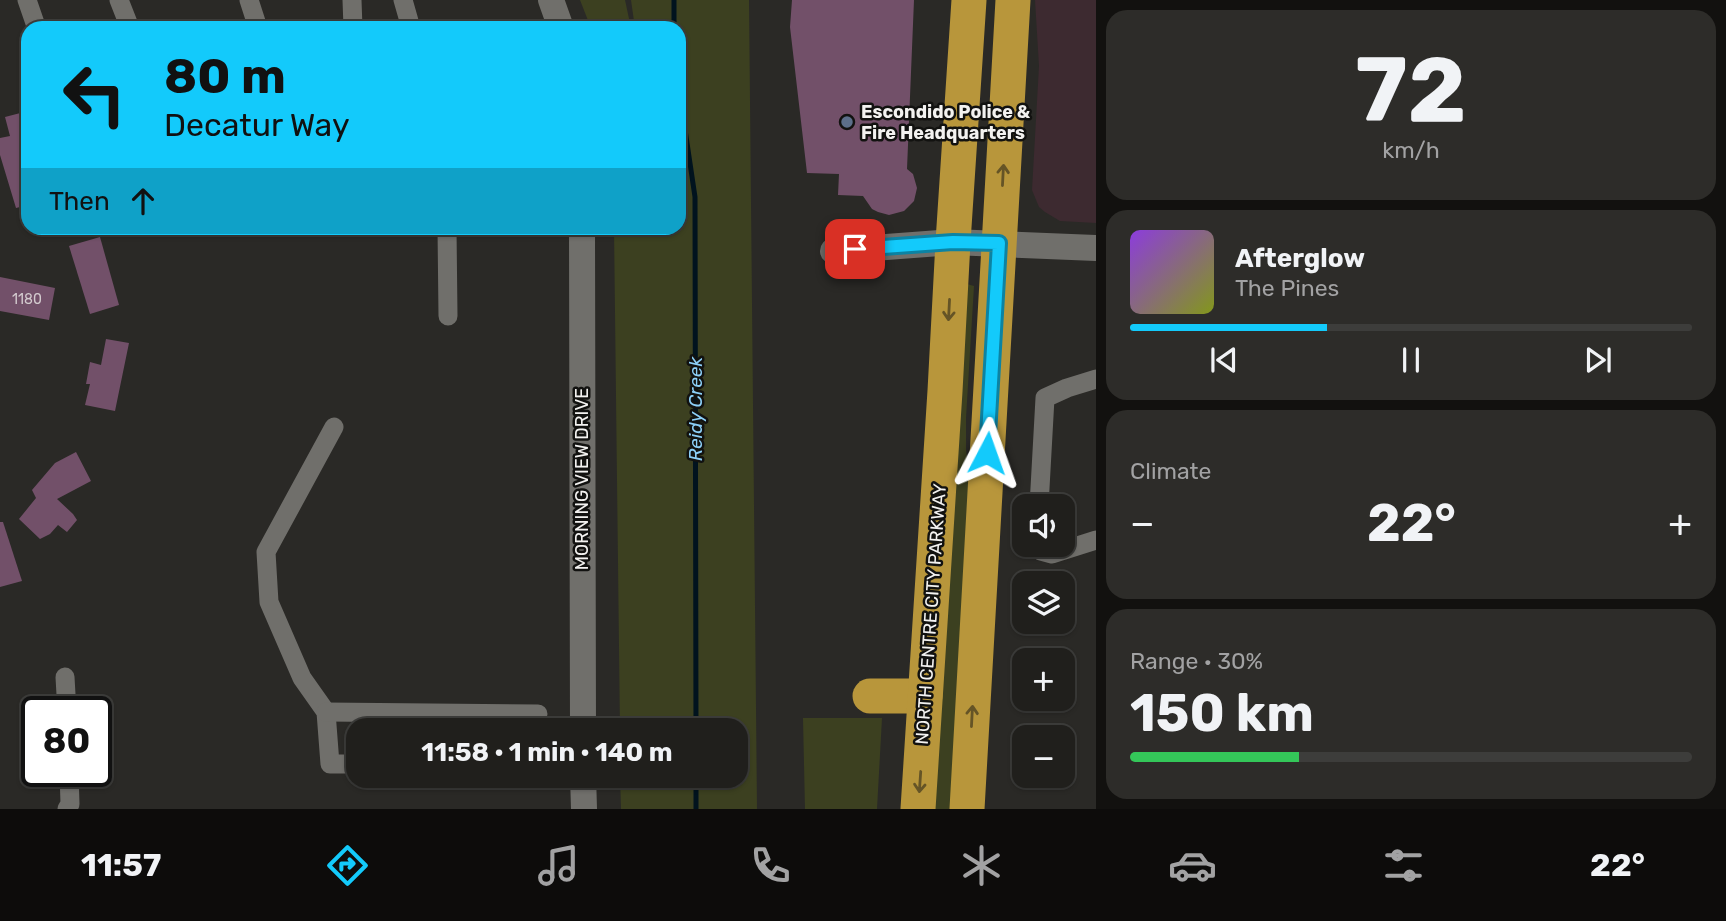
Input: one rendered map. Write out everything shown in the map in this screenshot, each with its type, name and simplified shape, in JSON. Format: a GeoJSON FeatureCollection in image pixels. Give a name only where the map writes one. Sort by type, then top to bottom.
{"type":"FeatureCollection","features":[{"type":"Feature","properties":{"kind":"highway","name":"NORTH CENTRE CITY PARKWAY"},"geometry":{"type":"LineString","coordinates":[[918,809],[969,0]]}},
{"type":"Feature","properties":{"kind":"highway"},"geometry":{"type":"LineString","coordinates":[[967,809],[1013,0]]}},
{"type":"Feature","properties":{"kind":"highway"},"geometry":{"type":"LineString","coordinates":[[870,696],[925,695]]}},
{"type":"Feature","properties":{"kind":"street"},"geometry":{"type":"LineString","coordinates":[[27,0],[34,21]]}},
{"type":"Feature","properties":{"kind":"street"},"geometry":{"type":"LineString","coordinates":[[119,0],[127,21]]}},
{"type":"Feature","properties":{"kind":"street"},"geometry":{"type":"LineString","coordinates":[[248,0],[256,21]]}},
{"type":"Feature","properties":{"kind":"street"},"geometry":{"type":"LineString","coordinates":[[352,0],[353,21]]}},
{"type":"Feature","properties":{"kind":"street"},"geometry":{"type":"LineString","coordinates":[[403,0],[409,21]]}},
{"type":"Feature","properties":{"kind":"street"},"geometry":{"type":"LineString","coordinates":[[551,0],[558,21]]}},
{"type":"Feature","properties":{"kind":"street"},"geometry":{"type":"LineString","coordinates":[[447,235],[448,316]]}},
{"type":"Feature","properties":{"kind":"street","name":"MORNING VIEW DRIVE"},"geometry":{"type":"LineString","coordinates":[[582,235],[583,718]]}},
{"type":"Feature","properties":{"kind":"street"},"geometry":{"type":"LineString","coordinates":[[833,251],[953,242],[1096,248]]}},
{"type":"Feature","properties":{"kind":"street"},"geometry":{"type":"LineString","coordinates":[[1040,494],[1045,398],[1096,379]]}},
{"type":"Feature","properties":{"kind":"street"},"geometry":{"type":"LineString","coordinates":[[334,427],[266,552],[270,603],[302,678],[326,712],[330,764],[346,764]]}},
{"type":"Feature","properties":{"kind":"street"},"geometry":{"type":"LineString","coordinates":[[1075,547],[1096,540]]}},
{"type":"Feature","properties":{"kind":"street"},"geometry":{"type":"LineString","coordinates":[[65,677],[66,696]]}},
{"type":"Feature","properties":{"kind":"street"},"geometry":{"type":"LineString","coordinates":[[326,712],[538,714]]}},
{"type":"Feature","properties":{"kind":"street"},"geometry":{"type":"LineString","coordinates":[[67,809],[70,804],[69,787]]}},
{"type":"Feature","properties":{"kind":"street"},"geometry":{"type":"LineString","coordinates":[[583,788],[584,809]]}},
{"type":"Feature","properties":{"kind":"shaded area"},"geometry":{"type":"Polygon","coordinates":[[[1035,0],[1096,0],[1096,223],[1060,221],[1039,207],[1032,190],[1039,66],[1035,0]]]}},
{"type":"Feature","properties":{"kind":"green space"},"geometry":{"type":"Polygon","coordinates":[[[580,0],[625,0],[630,21],[588,21],[580,0]]]}},
{"type":"Feature","properties":{"kind":"green space"},"geometry":{"type":"Polygon","coordinates":[[[631,0],[749,0],[757,809],[621,809],[620,788],[748,788],[748,718],[620,718],[614,235],[686,235],[686,21],[634,21],[631,0]]]}},
{"type":"Feature","properties":{"kind":"green space"},"geometry":{"type":"Polygon","coordinates":[[[967,284],[974,286],[966,418],[970,489],[952,809],[932,809],[967,284]]]}},
{"type":"Feature","properties":{"kind":"green space"},"geometry":{"type":"Polygon","coordinates":[[[803,718],[882,718],[877,809],[805,809],[803,718]]]}},
{"type":"Feature","properties":{"kind":"building"},"geometry":{"type":"Polygon","coordinates":[[[792,0],[914,0],[907,169],[913,174],[917,188],[914,201],[904,211],[889,215],[872,209],[863,196],[838,195],[839,174],[807,173],[790,27],[792,0]]]}},
{"type":"Feature","properties":{"kind":"building"},"geometry":{"type":"Polygon","coordinates":[[[21,113],[21,207],[16,208],[0,155],[0,138],[10,136],[5,117],[21,113]]]}},
{"type":"Feature","properties":{"kind":"building"},"geometry":{"type":"Polygon","coordinates":[[[100,237],[119,305],[90,314],[69,246],[100,237]]]}},
{"type":"Feature","properties":{"kind":"building"},"geometry":{"type":"Polygon","coordinates":[[[0,277],[55,288],[49,320],[0,311],[0,277]]]}},
{"type":"Feature","properties":{"kind":"building"},"geometry":{"type":"Polygon","coordinates":[[[106,339],[129,343],[115,411],[85,405],[90,384],[86,384],[90,362],[101,365],[106,339]]]}},
{"type":"Feature","properties":{"kind":"building"},"geometry":{"type":"Polygon","coordinates":[[[76,452],[91,481],[57,499],[77,520],[67,532],[58,525],[50,534],[40,539],[19,519],[36,498],[32,490],[55,463],[76,452]]]}},
{"type":"Feature","properties":{"kind":"building"},"geometry":{"type":"Polygon","coordinates":[[[0,522],[3,522],[22,581],[0,587],[0,522]]]}},
{"type":"Feature","properties":{"kind":"waterway","name":"Reidy Creek"},"geometry":{"type":"LineString","coordinates":[[674,0],[674,21]]}},
{"type":"Feature","properties":{"kind":"waterway","name":"Reidy Creek"},"geometry":{"type":"LineString","coordinates":[[686,136],[695,197],[696,718]]}},
{"type":"Feature","properties":{"kind":"waterway","name":"Reidy Creek"},"geometry":{"type":"LineString","coordinates":[[696,788],[696,809]]}},
{"type":"Feature","properties":{"kind":"place","name":"Escondido Police & Fire Headquarters"},"geometry":{"type":"Point","coordinates":[847,122]}},
{"type":"Feature","properties":{"kind":"route"},"geometry":{"type":"LineString","coordinates":[[855,249],[953,242],[999,243],[987,453]]}}]}
